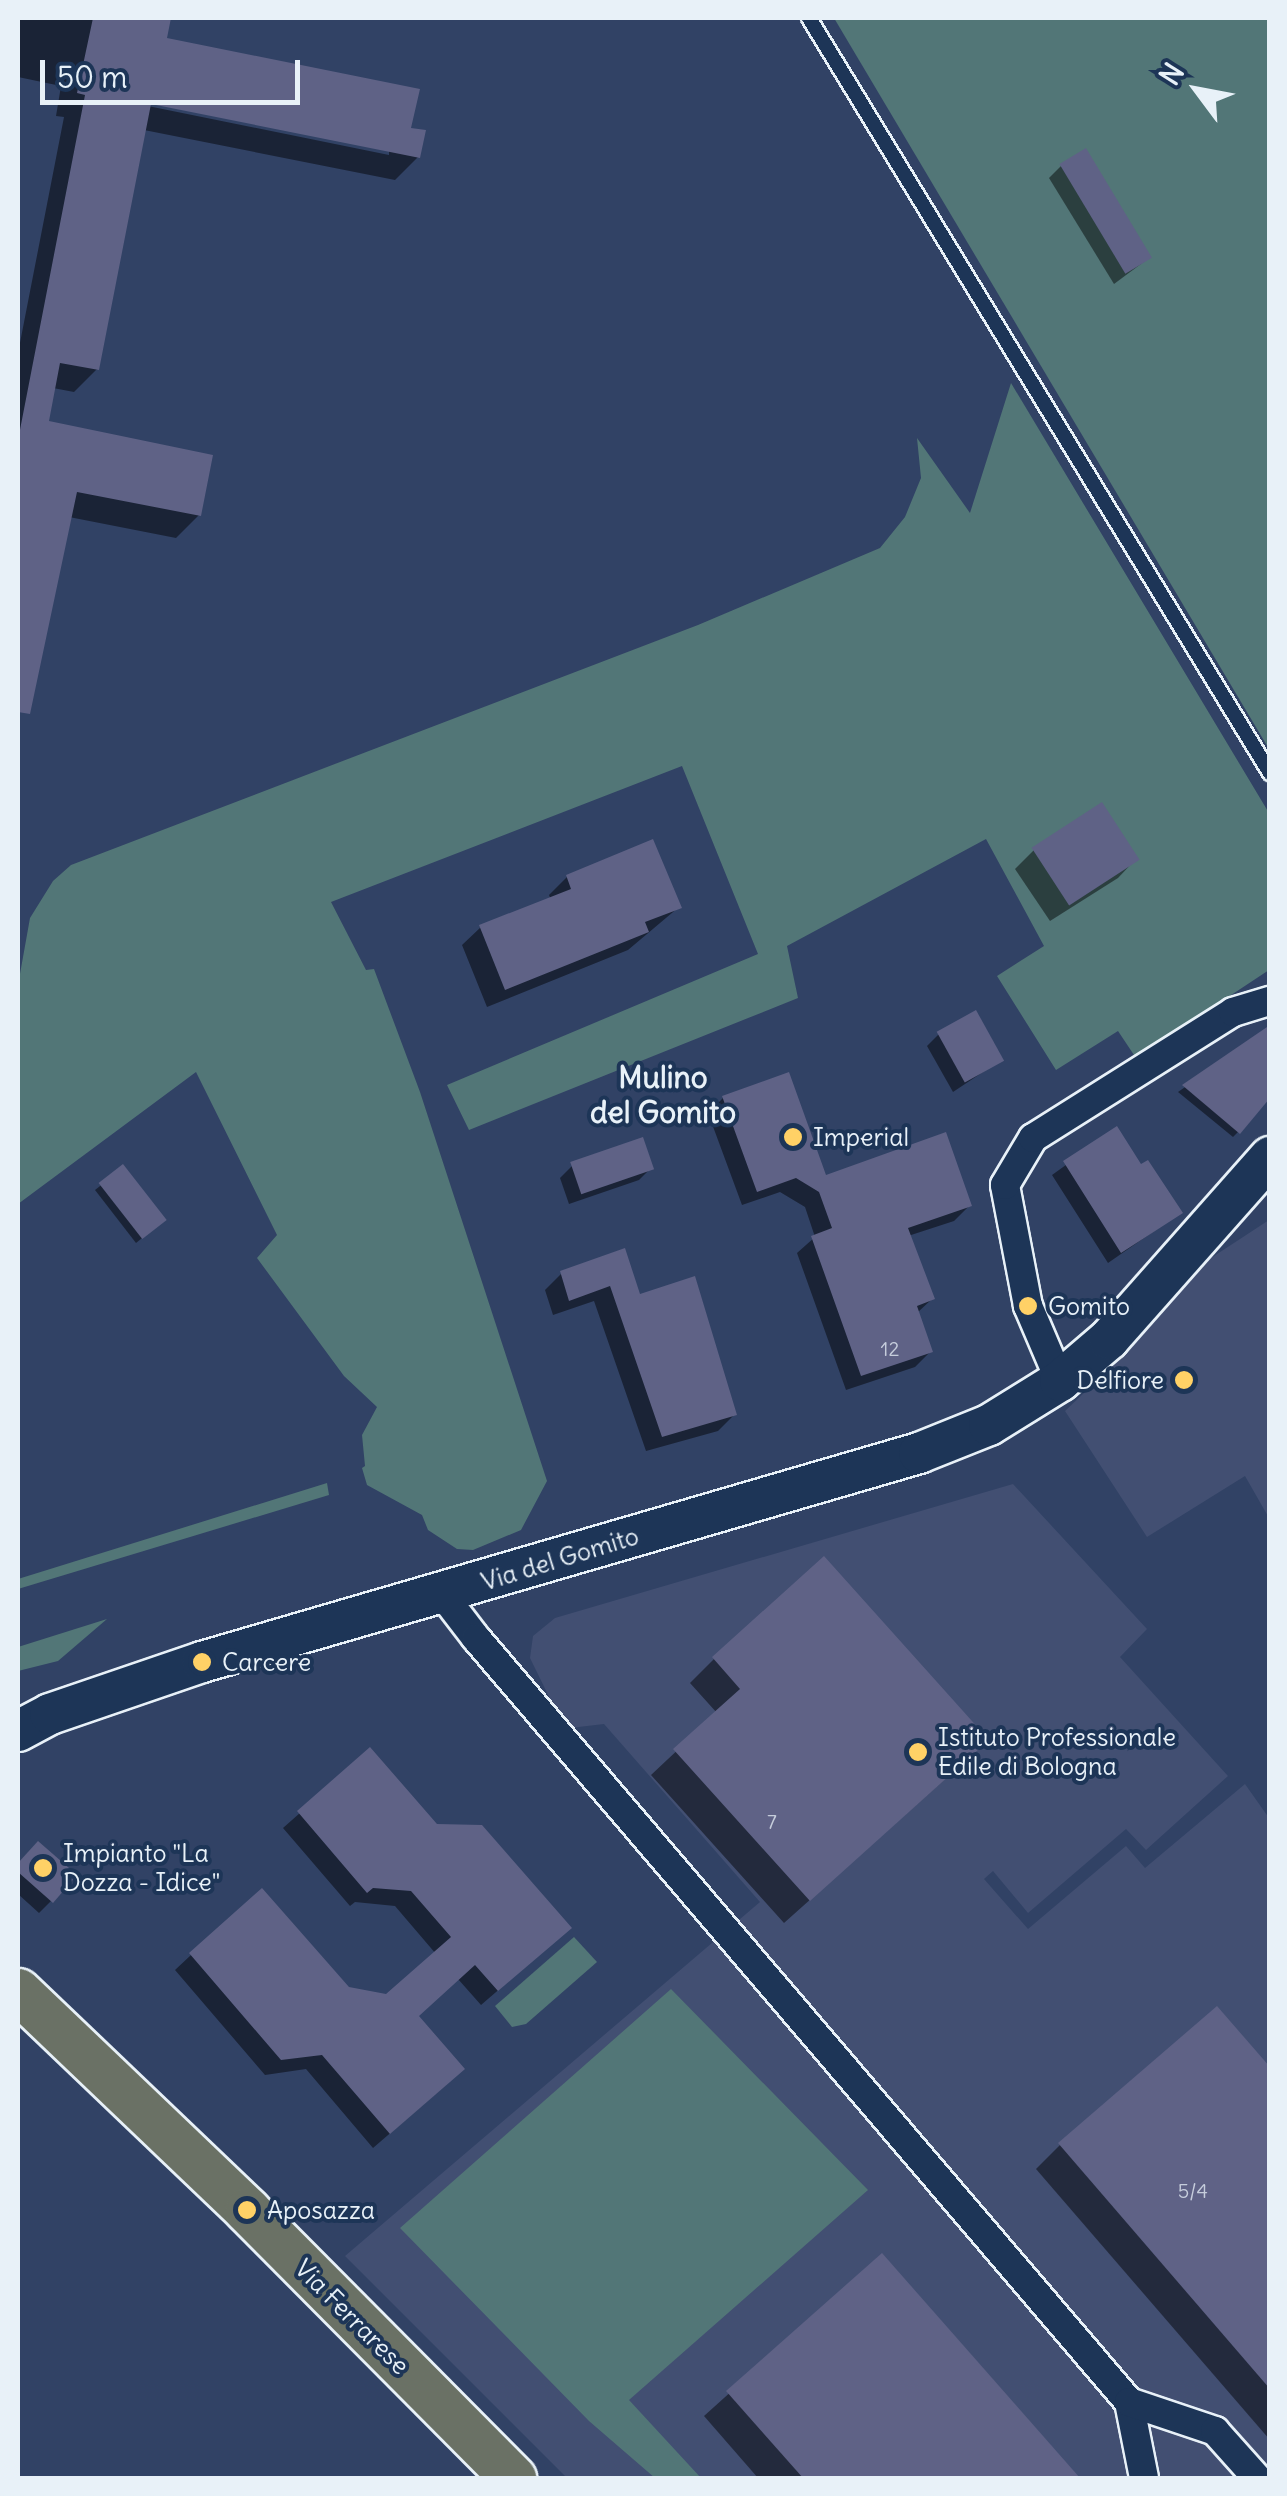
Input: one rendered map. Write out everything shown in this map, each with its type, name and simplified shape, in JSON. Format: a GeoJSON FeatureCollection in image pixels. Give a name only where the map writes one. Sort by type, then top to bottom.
{"type":"FeatureCollection","features":[{"type":"Feature","properties":{"kind":"main road","name":"Via Ferrarese"},"geometry":{"type":"LineString","coordinates":[[18,1991],[238,2201],[513,2478]]}},
{"type":"Feature","properties":{"kind":"street"},"geometry":{"type":"LineString","coordinates":[[1060,1381],[1028,1306],[1005,1185],[1033,1138],[1234,1012],[1270,1001]]}},
{"type":"Feature","properties":{"kind":"street","name":"Via del Gomito"},"geometry":{"type":"LineString","coordinates":[[28,1721],[202,1662],[443,1595],[919,1453],[989,1425],[1060,1381],[1132,1314],[1270,1156]]}},
{"type":"Feature","properties":{"kind":"street"},"geometry":{"type":"LineString","coordinates":[[443,1595],[1129,2402],[1144,2478]]}},
{"type":"Feature","properties":{"kind":"street"},"geometry":{"type":"LineString","coordinates":[[18,1740],[28,1721]]}},
{"type":"Feature","properties":{"kind":"street"},"geometry":{"type":"LineString","coordinates":[[1129,2402],[1215,2431],[1257,2478]]}},
{"type":"Feature","properties":{"kind":"lane"},"geometry":{"type":"LineString","coordinates":[[809,18],[1270,772]]}},
{"type":"Feature","properties":{"kind":"shaded area","name":"Delfiore"},"geometry":{"type":"Polygon","coordinates":[[[1269,1220],[1269,1518],[1245,1476],[1147,1537],[1065,1411],[1130,1349],[1211,1258],[1269,1220]]]}},
{"type":"Feature","properties":{"kind":"shaded area"},"geometry":{"type":"Polygon","coordinates":[[[1013,1484],[1147,1629],[1120,1657],[1228,1776],[1146,1850],[1126,1829],[1028,1913],[993,1871],[984,1879],[1028,1929],[1126,1846],[1145,1868],[1245,1784],[1269,1818],[1269,2478],[567,2478],[345,2256],[760,1902],[604,1724],[570,1728],[553,1705],[530,1658],[533,1636],[555,1618],[1013,1484]]]}},
{"type":"Feature","properties":{"kind":"green space"},"geometry":{"type":"Polygon","coordinates":[[[834,18],[1269,18],[1269,749],[941,198],[834,18]]]}},
{"type":"Feature","properties":{"kind":"green space"},"geometry":{"type":"Polygon","coordinates":[[[1011,383],[1269,813],[1269,970],[1136,1058],[1118,1031],[1056,1070],[997,976],[1044,946],[986,839],[787,946],[798,998],[469,1130],[447,1085],[758,954],[682,766],[331,902],[366,970],[374,969],[420,1092],[547,1481],[521,1530],[473,1550],[457,1549],[428,1530],[422,1515],[367,1485],[362,1468],[362,1435],[377,1407],[344,1376],[257,1258],[277,1235],[196,1072],[18,1204],[18,985],[30,918],[53,881],[71,865],[698,625],[880,548],[905,517],[921,478],[917,438],[970,513],[1011,383]]]}},
{"type":"Feature","properties":{"kind":"green space"},"geometry":{"type":"Polygon","coordinates":[[[327,1483],[329,1495],[18,1589],[18,1579],[327,1483]]]}},
{"type":"Feature","properties":{"kind":"green space"},"geometry":{"type":"Polygon","coordinates":[[[107,1619],[58,1661],[18,1671],[18,1647],[107,1619]]]}},
{"type":"Feature","properties":{"kind":"green space"},"geometry":{"type":"Polygon","coordinates":[[[574,1937],[597,1962],[526,2024],[512,2027],[495,2006],[574,1937]]]}},
{"type":"Feature","properties":{"kind":"green space"},"geometry":{"type":"Polygon","coordinates":[[[671,1989],[868,2190],[629,2400],[701,2478],[655,2478],[589,2421],[400,2228],[671,1989]]]}},
{"type":"Feature","properties":{"kind":"building"},"geometry":{"type":"Polygon","coordinates":[[[93,18],[171,18],[167,38],[420,89],[411,128],[426,130],[420,158],[151,104],[99,370],[60,363],[49,421],[213,455],[201,516],[77,492],[30,714],[18,712],[18,440],[85,95],[77,93],[93,18]]]}},
{"type":"Feature","properties":{"kind":"building"},"geometry":{"type":"Polygon","coordinates":[[[1086,148],[1152,258],[1125,274],[1059,164],[1086,148]]]}},
{"type":"Feature","properties":{"kind":"building"},"geometry":{"type":"Polygon","coordinates":[[[1102,802],[1140,860],[1069,906],[1032,848],[1102,802]]]}},
{"type":"Feature","properties":{"kind":"building"},"geometry":{"type":"Polygon","coordinates":[[[653,839],[682,908],[645,922],[649,932],[505,990],[479,925],[571,889],[566,875],[653,839]]]}},
{"type":"Feature","properties":{"kind":"building"},"geometry":{"type":"Polygon","coordinates":[[[976,1010],[1004,1061],[965,1083],[937,1032],[976,1010]]]}},
{"type":"Feature","properties":{"kind":"building"},"geometry":{"type":"Polygon","coordinates":[[[1270,1025],[1270,1098],[1240,1134],[1182,1085],[1270,1025]]]}},
{"type":"Feature","properties":{"kind":"building"},"geometry":{"type":"Polygon","coordinates":[[[789,1072],[826,1175],[946,1132],[972,1206],[908,1228],[935,1299],[917,1306],[933,1352],[861,1376],[811,1236],[832,1228],[819,1192],[796,1178],[757,1192],[722,1096],[789,1072]]]}},
{"type":"Feature","properties":{"kind":"building"},"geometry":{"type":"Polygon","coordinates":[[[1117,1126],[1141,1164],[1148,1160],[1183,1213],[1121,1253],[1063,1161],[1117,1126]]]}},
{"type":"Feature","properties":{"kind":"building"},"geometry":{"type":"Polygon","coordinates":[[[643,1137],[654,1169],[581,1194],[570,1162],[643,1137]]]}},
{"type":"Feature","properties":{"kind":"building"},"geometry":{"type":"Polygon","coordinates":[[[123,1164],[167,1220],[142,1239],[99,1183],[123,1164]]]}},
{"type":"Feature","properties":{"kind":"building"},"geometry":{"type":"Polygon","coordinates":[[[625,1248],[640,1294],[695,1276],[737,1415],[662,1437],[610,1286],[569,1301],[560,1271],[625,1248]]]}},
{"type":"Feature","properties":{"kind":"building"},"geometry":{"type":"Polygon","coordinates":[[[824,1556],[989,1740],[810,1901],[673,1749],[740,1689],[712,1657],[824,1556]]]}},
{"type":"Feature","properties":{"kind":"building"},"geometry":{"type":"Polygon","coordinates":[[[370,1747],[437,1824],[482,1825],[572,1928],[498,1991],[475,1965],[419,2016],[465,2069],[390,2134],[322,2055],[281,2060],[189,1953],[262,1888],[349,1987],[386,1994],[451,1937],[411,1891],[373,1888],[367,1893],[297,1811],[370,1747]]]}},
{"type":"Feature","properties":{"kind":"building","name":"Impianto \"La Dozza - Idice\""},"geometry":{"type":"Polygon","coordinates":[[[38,1841],[77,1875],[53,1903],[18,1872],[18,1863],[38,1841]]]}},
{"type":"Feature","properties":{"kind":"building"},"geometry":{"type":"Polygon","coordinates":[[[1217,2006],[1270,2067],[1270,2389],[1058,2143],[1217,2006]]]}},
{"type":"Feature","properties":{"kind":"building"},"geometry":{"type":"Polygon","coordinates":[[[882,2253],[1080,2478],[803,2478],[726,2391],[882,2253]]]}},
{"type":"Feature","properties":{"kind":"place","name":"Imperial"},"geometry":{"type":"Point","coordinates":[793,1137]}},
{"type":"Feature","properties":{"kind":"place","name":"Gomito"},"geometry":{"type":"Point","coordinates":[1028,1306]}},
{"type":"Feature","properties":{"kind":"place","name":"Delfiore"},"geometry":{"type":"Point","coordinates":[1184,1380]}},
{"type":"Feature","properties":{"kind":"place","name":"Carcere"},"geometry":{"type":"Point","coordinates":[202,1662]}},
{"type":"Feature","properties":{"kind":"place","name":"Istituto Professionale Edile di Bologna"},"geometry":{"type":"Point","coordinates":[918,1752]}},
{"type":"Feature","properties":{"kind":"place","name":"Impianto \"La Dozza - Idice\""},"geometry":{"type":"Point","coordinates":[43,1868]}},
{"type":"Feature","properties":{"kind":"place","name":"Aposazza"},"geometry":{"type":"Point","coordinates":[247,2210]}},
{"type":"Feature","properties":{"kind":"district","name":"Mulino del Gomito"},"geometry":{"type":"Point","coordinates":[663,1094]}}]}
